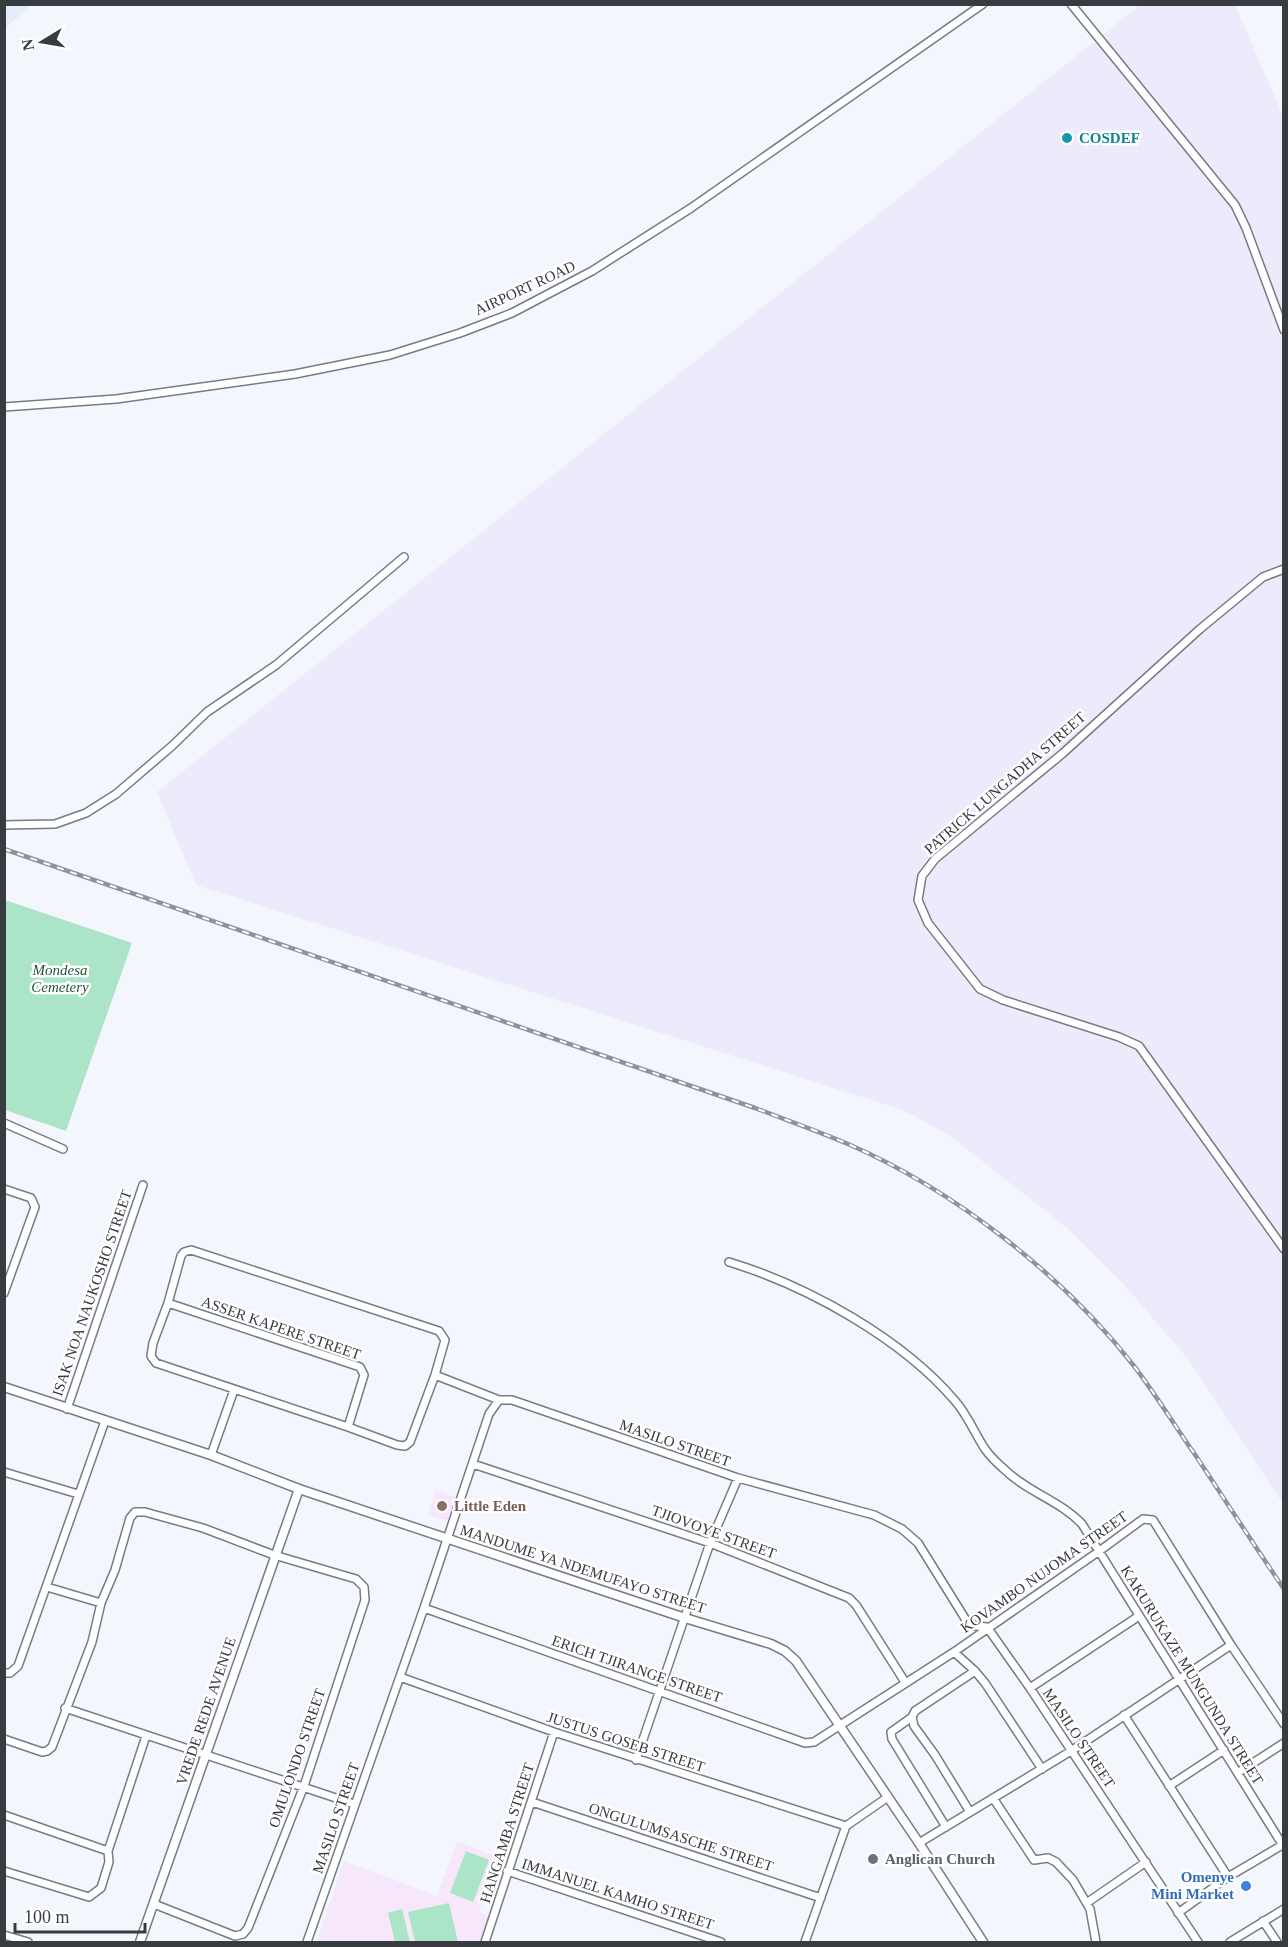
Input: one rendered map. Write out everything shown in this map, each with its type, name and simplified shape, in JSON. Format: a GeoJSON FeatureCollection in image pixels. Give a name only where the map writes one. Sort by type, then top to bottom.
{"type":"FeatureCollection","features":[{"type":"Feature","properties":{"kind":"street","name":"AIRPORT ROAD"},"geometry":{"type":"LineString","coordinates":[[4,407],[116,399],[295,375],[390,355],[460,333],[512,313],[592,271],[691,208],[983,4]]}},
{"type":"Feature","properties":{"kind":"street"},"geometry":{"type":"LineString","coordinates":[[1071,4],[1235,205],[1246,228],[1284,330]]}},
{"type":"Feature","properties":{"kind":"street"},"geometry":{"type":"LineString","coordinates":[[4,825],[55,824],[86,813],[116,794],[172,746],[207,712],[276,665],[404,557]]}},
{"type":"Feature","properties":{"kind":"street","name":"PATRICK LUNGADHA STREET"},"geometry":{"type":"LineString","coordinates":[[1284,569],[1263,577],[1200,628],[1062,754],[935,859],[922,876],[918,900],[928,923],[980,989],[1003,1000],[1119,1037],[1139,1046],[1284,1249]]}},
{"type":"Feature","properties":{"kind":"street"},"geometry":{"type":"LineString","coordinates":[[4,1123],[63,1149]]}},
{"type":"Feature","properties":{"kind":"street","name":"ISAK NOA NAUKOSHO STREET"},"geometry":{"type":"LineString","coordinates":[[67,1409],[142,1185]]}},
{"type":"Feature","properties":{"kind":"street"},"geometry":{"type":"LineString","coordinates":[[4,1189],[31,1198],[35,1207],[4,1293]]}},
{"type":"Feature","properties":{"kind":"street"},"geometry":{"type":"LineString","coordinates":[[191,1250],[439,1331],[444,1335],[445,1340],[435,1375],[410,1442],[405,1446],[156,1363],[151,1356],[153,1343],[168,1304],[182,1256],[184,1252],[191,1250]]}},
{"type":"Feature","properties":{"kind":"street","name":"KAKURUKAZE MUNGUNDA STREET"},"geometry":{"type":"LineString","coordinates":[[729,1262],[784,1282],[844,1311],[885,1339],[935,1380],[958,1404],[986,1451],[1006,1471],[1022,1484],[1071,1512],[1082,1524],[1283,1844]]}},
{"type":"Feature","properties":{"kind":"street","name":"ASSER KAPERE STREET"},"geometry":{"type":"LineString","coordinates":[[168,1304],[360,1367],[364,1375],[348,1427]]}},
{"type":"Feature","properties":{"kind":"street"},"geometry":{"type":"LineString","coordinates":[[435,1375],[499,1400]]}},
{"type":"Feature","properties":{"kind":"street","name":"MANDUME YA NDEMUFAYO STREET"},"geometry":{"type":"LineString","coordinates":[[4,1387],[212,1455],[298,1489],[685,1618],[771,1644],[785,1651],[796,1661],[983,1942]]}},
{"type":"Feature","properties":{"kind":"street"},"geometry":{"type":"LineString","coordinates":[[212,1455],[234,1390]]}},
{"type":"Feature","properties":{"kind":"street","name":"MASILO STREET"},"geometry":{"type":"LineString","coordinates":[[307,1942],[489,1414],[499,1400],[512,1400],[738,1478],[874,1515],[902,1528],[918,1543],[966,1620],[975,1626],[987,1627],[1198,1942]]}},
{"type":"Feature","properties":{"kind":"street"},"geometry":{"type":"LineString","coordinates":[[4,1673],[10,1673],[18,1666],[105,1421]]}},
{"type":"Feature","properties":{"kind":"street","name":"TJIOVOYE STREET"},"geometry":{"type":"LineString","coordinates":[[473,1464],[710,1544],[849,1598],[856,1605],[905,1682]]}},
{"type":"Feature","properties":{"kind":"street"},"geometry":{"type":"LineString","coordinates":[[4,1472],[78,1494]]}},
{"type":"Feature","properties":{"kind":"street"},"geometry":{"type":"LineString","coordinates":[[636,1760],[710,1544],[738,1478]]}},
{"type":"Feature","properties":{"kind":"street","name":"VREDE REDE AVENUE"},"geometry":{"type":"LineString","coordinates":[[140,1942],[298,1489]]}},
{"type":"Feature","properties":{"kind":"street"},"geometry":{"type":"LineString","coordinates":[[4,1739],[42,1752],[52,1747],[92,1642],[102,1603],[115,1570],[130,1518],[135,1512],[145,1512],[203,1528],[274,1555]]}},
{"type":"Feature","properties":{"kind":"street","name":"KOVAMBO NUJOMA STREET"},"geometry":{"type":"LineString","coordinates":[[839,1726],[954,1652],[1143,1519],[1153,1520],[1158,1525],[1231,1645],[1284,1724]]}},
{"type":"Feature","properties":{"kind":"street","name":"OMULONDO STREET"},"geometry":{"type":"LineString","coordinates":[[154,1904],[236,1936],[243,1934],[248,1928],[304,1786],[365,1600],[364,1587],[356,1580],[274,1555]]}},
{"type":"Feature","properties":{"kind":"street"},"geometry":{"type":"LineString","coordinates":[[47,1587],[102,1603]]}},
{"type":"Feature","properties":{"kind":"street","name":"ERICH TJIRANGE STREET"},"geometry":{"type":"LineString","coordinates":[[424,1608],[805,1743],[814,1742],[839,1726]]}},
{"type":"Feature","properties":{"kind":"street"},"geometry":{"type":"LineString","coordinates":[[1030,1688],[1139,1616]]}},
{"type":"Feature","properties":{"kind":"street"},"geometry":{"type":"LineString","coordinates":[[919,1843],[1071,1751],[1231,1645]]}},
{"type":"Feature","properties":{"kind":"street"},"geometry":{"type":"LineString","coordinates":[[954,1652],[975,1671],[1042,1769]]}},
{"type":"Feature","properties":{"kind":"street"},"geometry":{"type":"LineString","coordinates":[[970,1812],[914,1726],[912,1718],[915,1710],[975,1671]]}},
{"type":"Feature","properties":{"kind":"street","name":"JUSTUS GOSEB STREET"},"geometry":{"type":"LineString","coordinates":[[400,1677],[636,1760],[846,1826]]}},
{"type":"Feature","properties":{"kind":"street"},"geometry":{"type":"LineString","coordinates":[[65,1708],[354,1804]]}},
{"type":"Feature","properties":{"kind":"street"},"geometry":{"type":"LineString","coordinates":[[1124,1715],[1228,1878]]}},
{"type":"Feature","properties":{"kind":"street"},"geometry":{"type":"LineString","coordinates":[[912,1718],[891,1732],[892,1739],[946,1827]]}},
{"type":"Feature","properties":{"kind":"street","name":"HANGAMBA STREET"},"geometry":{"type":"LineString","coordinates":[[485,1942],[554,1732]]}},
{"type":"Feature","properties":{"kind":"street"},"geometry":{"type":"LineString","coordinates":[[4,1871],[89,1897],[101,1888],[109,1862],[108,1851],[146,1736]]}},
{"type":"Feature","properties":{"kind":"street"},"geometry":{"type":"LineString","coordinates":[[1239,1772],[1284,1743]]}},
{"type":"Feature","properties":{"kind":"street"},"geometry":{"type":"LineString","coordinates":[[1169,1786],[1224,1750]]}},
{"type":"Feature","properties":{"kind":"street"},"geometry":{"type":"LineString","coordinates":[[805,1942],[846,1826],[888,1797]]}},
{"type":"Feature","properties":{"kind":"street"},"geometry":{"type":"LineString","coordinates":[[993,1798],[1034,1860],[1048,1858],[1056,1862],[1069,1875],[1088,1902],[1094,1922],[1096,1942]]}},
{"type":"Feature","properties":{"kind":"street","name":"ONGULUMSASCHE STREET"},"geometry":{"type":"LineString","coordinates":[[532,1802],[820,1898]]}},
{"type":"Feature","properties":{"kind":"street"},"geometry":{"type":"LineString","coordinates":[[4,1815],[108,1851]]}},
{"type":"Feature","properties":{"kind":"street"},"geometry":{"type":"LineString","coordinates":[[1178,1913],[1283,1844]]}},
{"type":"Feature","properties":{"kind":"street"},"geometry":{"type":"LineString","coordinates":[[1088,1902],[1146,1862]]}},
{"type":"Feature","properties":{"kind":"street","name":"IMMANUEL KAMHO STREET"},"geometry":{"type":"LineString","coordinates":[[507,1871],[721,1942]]}},
{"type":"Feature","properties":{"kind":"street"},"geometry":{"type":"LineString","coordinates":[[1230,1942],[1284,1908]]}},
{"type":"Feature","properties":{"kind":"street"},"geometry":{"type":"LineString","coordinates":[[1263,1921],[1277,1942]]}},
{"type":"Feature","properties":{"kind":"street"},"geometry":{"type":"LineString","coordinates":[[4,1935],[27,1942]]}},
{"type":"Feature","properties":{"kind":"shaded area"},"geometry":{"type":"Polygon","coordinates":[[[5,4],[32,4],[32,5],[5,28],[5,4]]]}},
{"type":"Feature","properties":{"kind":"shaded area"},"geometry":{"type":"Polygon","coordinates":[[[1140,5],[1235,5],[1284,118],[1283,1504],[1188,1359],[1124,1285],[1065,1226],[950,1136],[903,1110],[196,885],[157,792],[1140,5]]]}},
{"type":"Feature","properties":{"kind":"shaded area","name":"Little Eden"},"geometry":{"type":"Polygon","coordinates":[[[436,1490],[456,1497],[447,1521],[428,1515],[436,1490]]]}},
{"type":"Feature","properties":{"kind":"shaded area"},"geometry":{"type":"Polygon","coordinates":[[[457,1841],[500,1858],[479,1912],[490,1916],[481,1942],[317,1942],[344,1861],[437,1896],[457,1841]]]}},
{"type":"Feature","properties":{"kind":"green space","name":"Mondesa Cemetery"},"geometry":{"type":"Polygon","coordinates":[[[5,900],[132,943],[66,1131],[5,1110],[5,900]]]}},
{"type":"Feature","properties":{"kind":"green space"},"geometry":{"type":"Polygon","coordinates":[[[466,1851],[489,1860],[473,1902],[450,1893],[466,1851]]]}},
{"type":"Feature","properties":{"kind":"green space"},"geometry":{"type":"Polygon","coordinates":[[[449,1903],[458,1942],[415,1942],[408,1912],[449,1903]]]}},
{"type":"Feature","properties":{"kind":"green space"},"geometry":{"type":"Polygon","coordinates":[[[402,1909],[410,1942],[395,1942],[388,1913],[402,1909]]]}},
{"type":"Feature","properties":{"kind":"railway"},"geometry":{"type":"LineString","coordinates":[[4,849],[755,1108],[848,1144],[927,1185],[1004,1238],[1074,1299],[1106,1332],[1150,1388],[1284,1589]]}},
{"type":"Feature","properties":{"kind":"place","name":"COSDEF"},"geometry":{"type":"Point","coordinates":[1067,138]}},
{"type":"Feature","properties":{"kind":"place","name":"Little Eden"},"geometry":{"type":"Point","coordinates":[442,1506]}},
{"type":"Feature","properties":{"kind":"place","name":"Anglican Church"},"geometry":{"type":"Point","coordinates":[873,1859]}},
{"type":"Feature","properties":{"kind":"place","name":"Omenye Mini Market"},"geometry":{"type":"Point","coordinates":[1246,1886]}}]}
